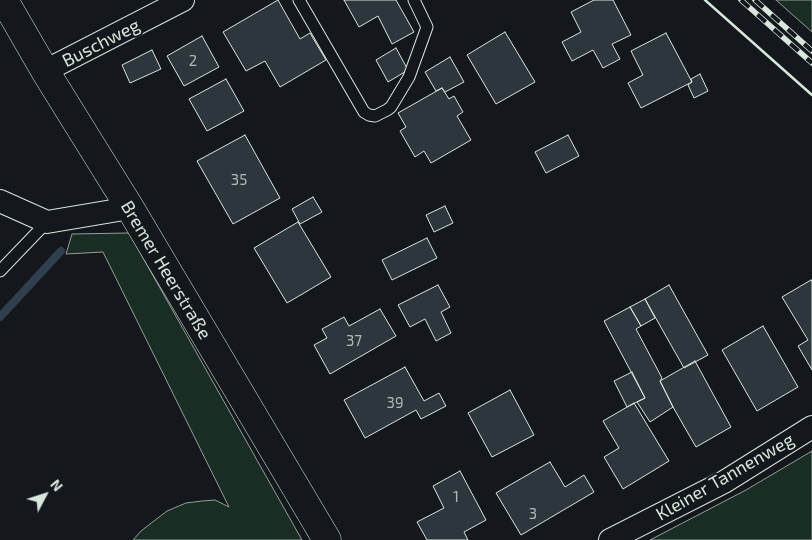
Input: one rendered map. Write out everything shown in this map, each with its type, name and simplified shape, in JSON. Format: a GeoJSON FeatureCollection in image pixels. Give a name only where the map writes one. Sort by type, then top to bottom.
{"type":"FeatureCollection","features":[{"type":"Feature","properties":{"kind":"main road","name":"Bremer Heerstraße"},"geometry":{"type":"LineString","coordinates":[[4,0],[327,540]]}},
{"type":"Feature","properties":{"kind":"street","name":"Buschweg"},"geometry":{"type":"LineString","coordinates":[[45,71],[183,0]]}},
{"type":"Feature","properties":{"kind":"street"},"geometry":{"type":"LineString","coordinates":[[0,201],[47,222],[130,208]]}},
{"type":"Feature","properties":{"kind":"street","name":"Kleiner Tannenweg"},"geometry":{"type":"LineString","coordinates":[[610,540],[724,482],[812,427]]}},
{"type":"Feature","properties":{"kind":"lane"},"geometry":{"type":"LineString","coordinates":[[299,0],[364,112],[375,116],[391,107],[409,77],[427,27],[414,0]]}},
{"type":"Feature","properties":{"kind":"lane"},"geometry":{"type":"LineString","coordinates":[[0,271],[47,222]]}},
{"type":"Feature","properties":{"kind":"green space"},"geometry":{"type":"Polygon","coordinates":[[[776,0],[812,0],[812,32],[776,0]]]}},
{"type":"Feature","properties":{"kind":"green space"},"geometry":{"type":"Polygon","coordinates":[[[129,233],[302,540],[133,540],[141,531],[167,511],[186,503],[215,500],[229,507],[103,252],[66,254],[72,234],[129,233]]]}},
{"type":"Feature","properties":{"kind":"green space"},"geometry":{"type":"Polygon","coordinates":[[[812,451],[812,540],[650,540],[746,490],[812,451]]]}},
{"type":"Feature","properties":{"kind":"building"},"geometry":{"type":"Polygon","coordinates":[[[278,0],[300,39],[310,33],[326,60],[280,87],[265,61],[246,71],[223,32],[278,0]]]}},
{"type":"Feature","properties":{"kind":"building"},"geometry":{"type":"Polygon","coordinates":[[[344,0],[396,0],[414,32],[392,44],[378,16],[359,27],[344,0]]]}},
{"type":"Feature","properties":{"kind":"building"},"geometry":{"type":"Polygon","coordinates":[[[594,0],[613,0],[631,35],[612,44],[620,59],[603,68],[593,50],[572,61],[562,42],[581,32],[571,12],[594,0]]]}},
{"type":"Feature","properties":{"kind":"building"},"geometry":{"type":"Polygon","coordinates":[[[505,32],[535,82],[496,104],[467,55],[505,32]]]}},
{"type":"Feature","properties":{"kind":"building"},"geometry":{"type":"Polygon","coordinates":[[[666,33],[692,82],[641,108],[628,83],[643,75],[631,51],[666,33]]]}},
{"type":"Feature","properties":{"kind":"building"},"geometry":{"type":"Polygon","coordinates":[[[202,36],[219,67],[184,86],[167,56],[202,36]]]}},
{"type":"Feature","properties":{"kind":"building"},"geometry":{"type":"Polygon","coordinates":[[[396,48],[408,70],[388,82],[376,60],[396,48]]]}},
{"type":"Feature","properties":{"kind":"building"},"geometry":{"type":"Polygon","coordinates":[[[152,50],[161,69],[130,83],[122,65],[152,50]]]}},
{"type":"Feature","properties":{"kind":"building"},"geometry":{"type":"Polygon","coordinates":[[[450,57],[464,82],[445,92],[442,88],[436,91],[425,72],[450,57]]]}},
{"type":"Feature","properties":{"kind":"building"},"geometry":{"type":"Polygon","coordinates":[[[700,74],[708,91],[694,98],[688,85],[692,82],[691,79],[700,74]]]}},
{"type":"Feature","properties":{"kind":"building"},"geometry":{"type":"Polygon","coordinates":[[[226,79],[244,111],[207,131],[189,99],[226,79]]]}},
{"type":"Feature","properties":{"kind":"building"},"geometry":{"type":"Polygon","coordinates":[[[442,88],[449,99],[454,96],[463,112],[457,116],[471,140],[431,163],[424,151],[415,157],[400,131],[406,127],[398,113],[442,88]]]}},
{"type":"Feature","properties":{"kind":"building"},"geometry":{"type":"Polygon","coordinates":[[[245,135],[280,198],[233,224],[197,161],[245,135]]]}},
{"type":"Feature","properties":{"kind":"building"},"geometry":{"type":"Polygon","coordinates":[[[568,135],[579,156],[546,173],[535,152],[568,135]]]}},
{"type":"Feature","properties":{"kind":"building"},"geometry":{"type":"Polygon","coordinates":[[[313,197],[322,212],[300,224],[292,209],[313,197]]]}},
{"type":"Feature","properties":{"kind":"building"},"geometry":{"type":"Polygon","coordinates":[[[445,206],[453,223],[434,232],[426,215],[445,206]]]}},
{"type":"Feature","properties":{"kind":"building"},"geometry":{"type":"Polygon","coordinates":[[[298,222],[331,277],[287,303],[254,248],[298,222]]]}},
{"type":"Feature","properties":{"kind":"building"},"geometry":{"type":"Polygon","coordinates":[[[427,238],[437,258],[392,280],[382,260],[427,238]]]}},
{"type":"Feature","properties":{"kind":"building"},"geometry":{"type":"Polygon","coordinates":[[[811,280],[812,370],[798,346],[808,340],[782,297],[811,280]]]}},
{"type":"Feature","properties":{"kind":"building"},"geometry":{"type":"Polygon","coordinates":[[[438,285],[450,307],[441,312],[451,333],[436,341],[425,319],[410,327],[398,305],[438,285]]]}},
{"type":"Feature","properties":{"kind":"building"},"geometry":{"type":"Polygon","coordinates":[[[669,285],[708,355],[684,368],[645,299],[669,285]]]}},
{"type":"Feature","properties":{"kind":"building"},"geometry":{"type":"Polygon","coordinates":[[[645,299],[655,318],[641,326],[630,307],[645,299]]]}},
{"type":"Feature","properties":{"kind":"building"},"geometry":{"type":"Polygon","coordinates":[[[630,307],[641,326],[636,329],[662,378],[660,381],[673,407],[650,422],[637,402],[645,398],[604,321],[630,307]]]}},
{"type":"Feature","properties":{"kind":"building"},"geometry":{"type":"Polygon","coordinates":[[[380,309],[396,336],[330,374],[314,345],[327,338],[322,329],[344,317],[349,326],[380,309]]]}},
{"type":"Feature","properties":{"kind":"building"},"geometry":{"type":"Polygon","coordinates":[[[763,326],[798,387],[757,411],[722,350],[763,326]]]}},
{"type":"Feature","properties":{"kind":"building"},"geometry":{"type":"Polygon","coordinates":[[[695,361],[731,427],[696,447],[660,381],[695,361]]]}},
{"type":"Feature","properties":{"kind":"building"},"geometry":{"type":"Polygon","coordinates":[[[405,367],[424,401],[439,393],[446,406],[421,419],[416,410],[365,438],[344,400],[405,367]]]}},
{"type":"Feature","properties":{"kind":"building"},"geometry":{"type":"Polygon","coordinates":[[[632,372],[645,398],[627,407],[614,381],[632,372]]]}},
{"type":"Feature","properties":{"kind":"building"},"geometry":{"type":"Polygon","coordinates":[[[510,390],[534,435],[492,457],[468,413],[510,390]]]}},
{"type":"Feature","properties":{"kind":"building"},"geometry":{"type":"Polygon","coordinates":[[[634,403],[669,461],[623,489],[604,457],[619,448],[603,421],[634,403]]]}},
{"type":"Feature","properties":{"kind":"building"},"geometry":{"type":"Polygon","coordinates":[[[550,462],[565,487],[584,475],[594,492],[521,535],[496,493],[550,462]]]}},
{"type":"Feature","properties":{"kind":"building"},"geometry":{"type":"Polygon","coordinates":[[[460,471],[486,520],[464,532],[468,540],[427,540],[417,522],[444,508],[433,486],[460,471]]]}},
{"type":"Feature","properties":{"kind":"waterway"},"geometry":{"type":"LineString","coordinates":[[0,317],[61,251]]}},
{"type":"Feature","properties":{"kind":"railway"},"geometry":{"type":"LineString","coordinates":[[741,0],[812,63]]}},
{"type":"Feature","properties":{"kind":"railway"},"geometry":{"type":"LineString","coordinates":[[755,0],[812,51]]}},
{"type":"Feature","properties":{"kind":"wall"},"geometry":{"type":"LineString","coordinates":[[705,0],[812,95]]}}]}
